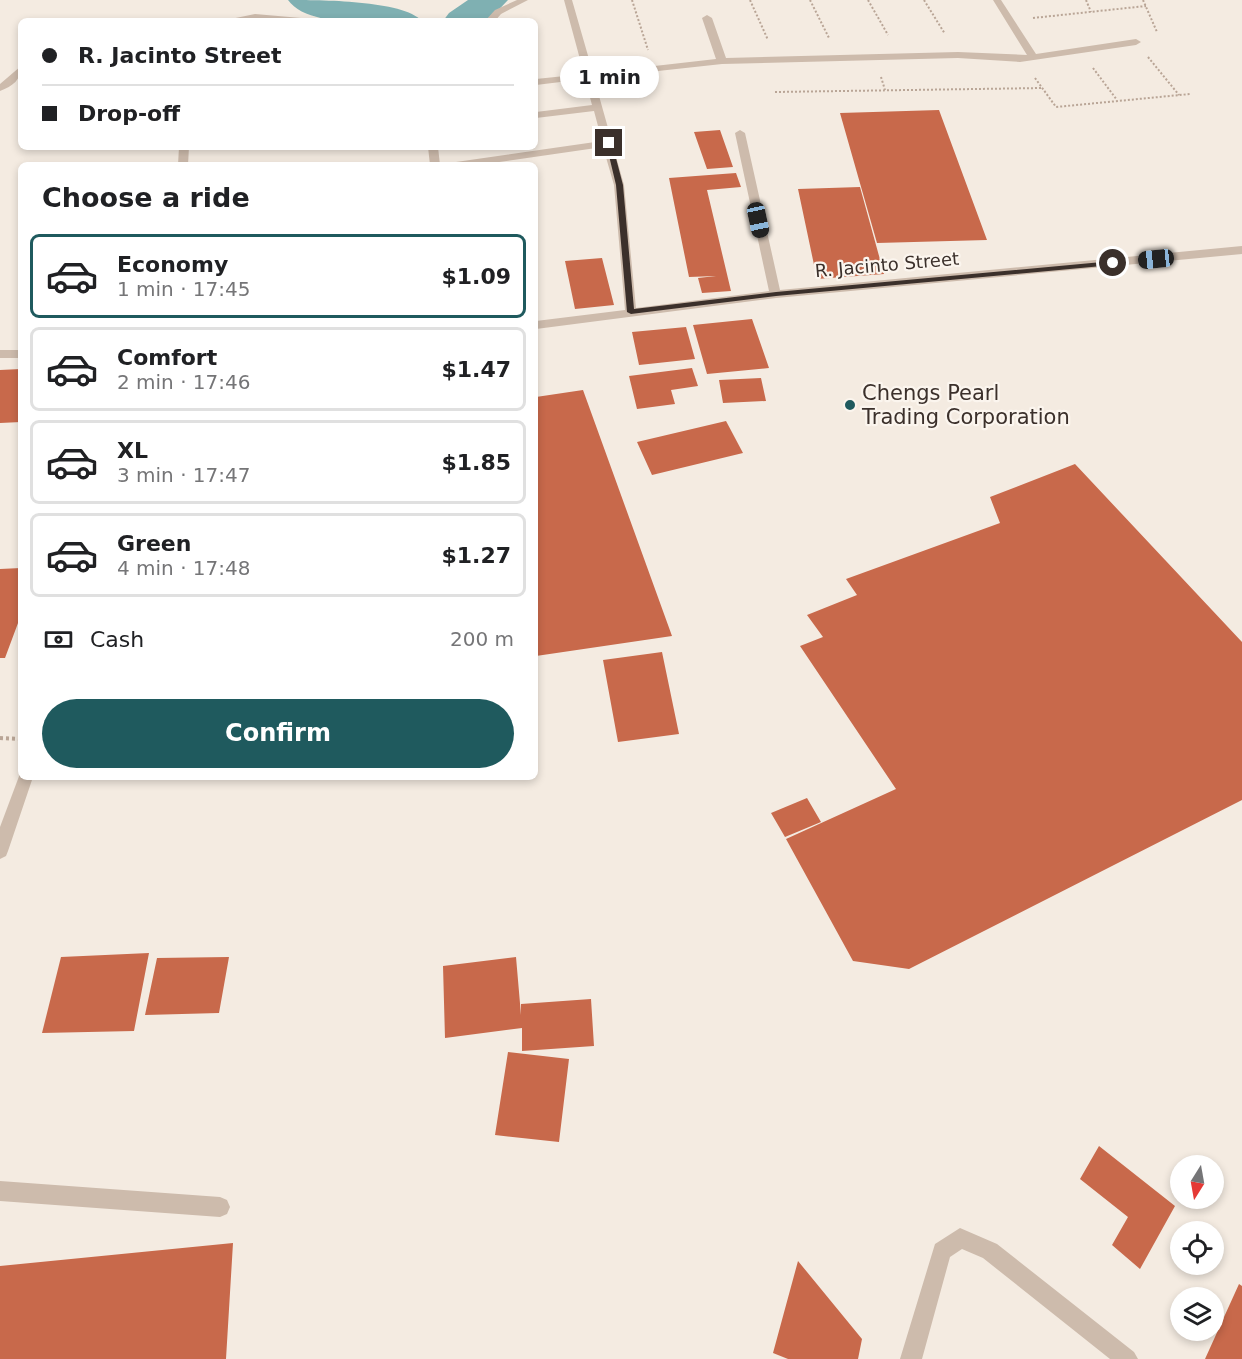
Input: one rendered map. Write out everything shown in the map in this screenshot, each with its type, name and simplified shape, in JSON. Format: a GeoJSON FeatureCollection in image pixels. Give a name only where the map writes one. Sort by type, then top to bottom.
{"type":"FeatureCollection","features":[{"type":"Feature","properties":{"kind":"street"},"geometry":{"type":"LineString","coordinates":[[493,18],[498,12],[524,0]]}},
{"type":"Feature","properties":{"kind":"street"},"geometry":{"type":"LineString","coordinates":[[568,0],[619,185],[631,312]]}},
{"type":"Feature","properties":{"kind":"street"},"geometry":{"type":"LineString","coordinates":[[997,0],[1034,57]]}},
{"type":"Feature","properties":{"kind":"street"},"geometry":{"type":"LineString","coordinates":[[248,18],[266,18]]}},
{"type":"Feature","properties":{"kind":"street"},"geometry":{"type":"LineString","coordinates":[[706,18],[722,61]]}},
{"type":"Feature","properties":{"kind":"street"},"geometry":{"type":"LineString","coordinates":[[538,82],[722,61],[958,55],[1020,59],[1136,42]]}},
{"type":"Feature","properties":{"kind":"street"},"geometry":{"type":"LineString","coordinates":[[0,88],[13,80],[18,73]]}},
{"type":"Feature","properties":{"kind":"street"},"geometry":{"type":"LineString","coordinates":[[538,115],[598,107]]}},
{"type":"Feature","properties":{"kind":"street"},"geometry":{"type":"LineString","coordinates":[[740,133],[772,285],[776,294]]}},
{"type":"Feature","properties":{"kind":"street"},"geometry":{"type":"LineString","coordinates":[[477,162],[609,143]]}},
{"type":"Feature","properties":{"kind":"street","name":"R. Jacinto Street"},"geometry":{"type":"LineString","coordinates":[[538,325],[776,294],[1242,250]]}},
{"type":"Feature","properties":{"kind":"street"},"geometry":{"type":"LineString","coordinates":[[2,354],[18,354]]}},
{"type":"Feature","properties":{"kind":"street"},"geometry":{"type":"LineString","coordinates":[[0,851],[24,780]]}},
{"type":"Feature","properties":{"kind":"street"},"geometry":{"type":"LineString","coordinates":[[0,1191],[220,1207]]}},
{"type":"Feature","properties":{"kind":"street"},"geometry":{"type":"LineString","coordinates":[[911,1359],[942,1251],[960,1238],[990,1251],[1128,1359]]}},
{"type":"Feature","properties":{"kind":"path"},"geometry":{"type":"LineString","coordinates":[[632,0],[654,69]]}},
{"type":"Feature","properties":{"kind":"path"},"geometry":{"type":"LineString","coordinates":[[750,0],[778,59]]}},
{"type":"Feature","properties":{"kind":"path"},"geometry":{"type":"LineString","coordinates":[[810,0],[839,57]]}},
{"type":"Feature","properties":{"kind":"path"},"geometry":{"type":"LineString","coordinates":[[868,0],[900,57]]}},
{"type":"Feature","properties":{"kind":"path"},"geometry":{"type":"LineString","coordinates":[[924,0],[958,55]]}},
{"type":"Feature","properties":{"kind":"path"},"geometry":{"type":"LineString","coordinates":[[1086,0],[1091,12]]}},
{"type":"Feature","properties":{"kind":"path"},"geometry":{"type":"LineString","coordinates":[[1011,21],[1146,6]]}},
{"type":"Feature","properties":{"kind":"path"},"geometry":{"type":"LineString","coordinates":[[1136,42],[1179,95]]}},
{"type":"Feature","properties":{"kind":"path"},"geometry":{"type":"LineString","coordinates":[[1081,50],[1118,101]]}},
{"type":"Feature","properties":{"kind":"path"},"geometry":{"type":"LineString","coordinates":[[1020,59],[1056,107],[1190,94]]}},
{"type":"Feature","properties":{"kind":"path"},"geometry":{"type":"LineString","coordinates":[[775,92],[1043,88]]}},
{"type":"Feature","properties":{"kind":"path"},"geometry":{"type":"LineString","coordinates":[[0,738],[18,739]]}},
{"type":"Feature","properties":{"kind":"building"},"geometry":{"type":"Polygon","coordinates":[[[939,110],[987,240],[877,243],[840,113],[939,110]]]}},
{"type":"Feature","properties":{"kind":"building"},"geometry":{"type":"Polygon","coordinates":[[[720,130],[733,167],[707,169],[694,132],[720,130]]]}},
{"type":"Feature","properties":{"kind":"building"},"geometry":{"type":"Polygon","coordinates":[[[736,173],[741,187],[707,190],[731,291],[702,293],[698,278],[716,276],[689,277],[669,178],[736,173]]]}},
{"type":"Feature","properties":{"kind":"building"},"geometry":{"type":"Polygon","coordinates":[[[860,187],[884,274],[817,279],[798,189],[860,187]]]}},
{"type":"Feature","properties":{"kind":"building"},"geometry":{"type":"Polygon","coordinates":[[[602,258],[614,305],[575,309],[565,261],[602,258]]]}},
{"type":"Feature","properties":{"kind":"building"},"geometry":{"type":"Polygon","coordinates":[[[752,319],[769,368],[707,374],[693,325],[752,319]]]}},
{"type":"Feature","properties":{"kind":"building"},"geometry":{"type":"Polygon","coordinates":[[[686,327],[695,359],[639,365],[632,332],[686,327]]]}},
{"type":"Feature","properties":{"kind":"building"},"geometry":{"type":"Polygon","coordinates":[[[692,368],[698,386],[671,390],[675,404],[637,409],[629,376],[692,368]]]}},
{"type":"Feature","properties":{"kind":"building"},"geometry":{"type":"Polygon","coordinates":[[[18,369],[18,422],[0,423],[0,370],[18,369]]]}},
{"type":"Feature","properties":{"kind":"building"},"geometry":{"type":"Polygon","coordinates":[[[761,378],[766,401],[723,403],[719,380],[761,378]]]}},
{"type":"Feature","properties":{"kind":"building"},"geometry":{"type":"Polygon","coordinates":[[[583,390],[672,636],[538,656],[538,397],[583,390]]]}},
{"type":"Feature","properties":{"kind":"building"},"geometry":{"type":"Polygon","coordinates":[[[726,421],[743,453],[652,475],[637,442],[726,421]]]}},
{"type":"Feature","properties":{"kind":"building"},"geometry":{"type":"Polygon","coordinates":[[[1075,464],[1242,642],[1242,800],[909,969],[853,961],[786,839],[896,789],[800,646],[823,637],[807,615],[857,595],[846,579],[1000,523],[990,497],[1075,464]]]}},
{"type":"Feature","properties":{"kind":"building"},"geometry":{"type":"Polygon","coordinates":[[[18,568],[18,623],[5,658],[0,658],[0,569],[18,568]]]}},
{"type":"Feature","properties":{"kind":"building"},"geometry":{"type":"Polygon","coordinates":[[[662,652],[679,734],[618,742],[603,660],[662,652]]]}},
{"type":"Feature","properties":{"kind":"building"},"geometry":{"type":"Polygon","coordinates":[[[807,798],[821,822],[785,837],[771,813],[807,798]]]}},
{"type":"Feature","properties":{"kind":"building"},"geometry":{"type":"Polygon","coordinates":[[[149,953],[134,1031],[42,1033],[61,957],[149,953]]]}},
{"type":"Feature","properties":{"kind":"building"},"geometry":{"type":"Polygon","coordinates":[[[229,957],[219,1013],[145,1015],[157,958],[229,957]]]}},
{"type":"Feature","properties":{"kind":"building"},"geometry":{"type":"Polygon","coordinates":[[[516,957],[521,1015],[521,1004],[591,999],[594,1046],[522,1051],[522,1028],[445,1038],[443,966],[516,957]]]}},
{"type":"Feature","properties":{"kind":"building"},"geometry":{"type":"Polygon","coordinates":[[[508,1052],[569,1059],[559,1142],[495,1135],[508,1052]]]}},
{"type":"Feature","properties":{"kind":"building"},"geometry":{"type":"Polygon","coordinates":[[[1099,1146],[1170,1202],[1170,1209],[1173,1209],[1140,1269],[1112,1245],[1128,1217],[1080,1179],[1099,1146]]]}},
{"type":"Feature","properties":{"kind":"building"},"geometry":{"type":"Polygon","coordinates":[[[233,1243],[226,1359],[0,1359],[0,1266],[233,1243]]]}},
{"type":"Feature","properties":{"kind":"building"},"geometry":{"type":"Polygon","coordinates":[[[798,1261],[862,1339],[858,1359],[788,1359],[773,1353],[798,1261]]]}},
{"type":"Feature","properties":{"kind":"building"},"geometry":{"type":"Polygon","coordinates":[[[1239,1284],[1242,1286],[1242,1359],[1205,1359],[1213,1341],[1224,1341],[1224,1317],[1239,1284]]]}},
{"type":"Feature","properties":{"kind":"waterway"},"geometry":{"type":"LineString","coordinates":[[306,0],[319,7],[376,13],[393,18]]}},
{"type":"Feature","properties":{"kind":"waterway"},"geometry":{"type":"LineString","coordinates":[[469,18],[490,0]]}},
{"type":"Feature","properties":{"kind":"place","name":"Chengs Pearl Trading Corporation"},"geometry":{"type":"Point","coordinates":[850,405]}},
{"type":"Feature","properties":{"kind":"route"},"geometry":{"type":"LineString","coordinates":[[609,143],[619,185],[631,312],[776,294],[1113,263]]}}]}
